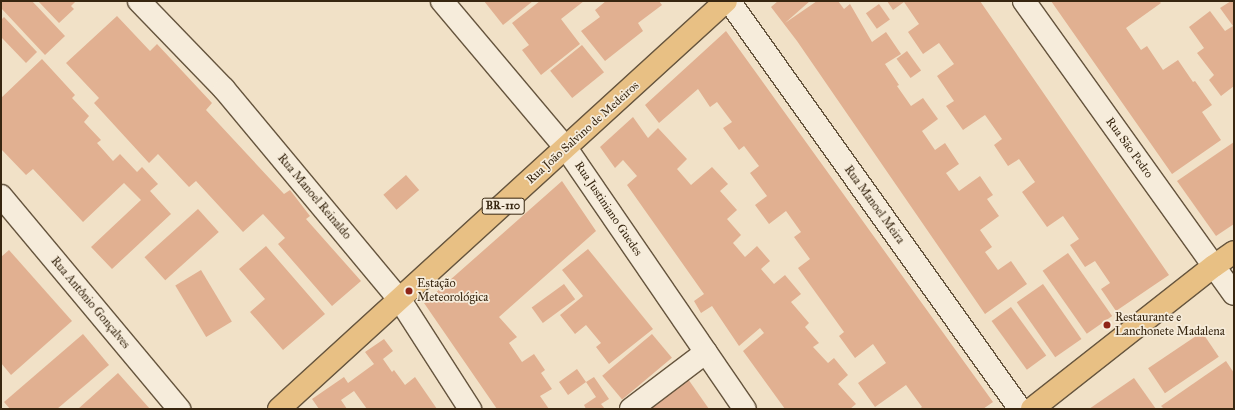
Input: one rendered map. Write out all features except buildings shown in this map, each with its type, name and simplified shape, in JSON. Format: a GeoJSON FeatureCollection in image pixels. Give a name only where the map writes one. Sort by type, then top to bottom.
{"type":"FeatureCollection","features":[{"type":"Feature","properties":{"kind":"main road","name":"Rua João Salvino de Medeiros"},"geometry":{"type":"LineString","coordinates":[[279,409],[727,1]]}},
{"type":"Feature","properties":{"kind":"main road"},"geometry":{"type":"LineString","coordinates":[[1032,409],[1214,266],[1234,252]]}},
{"type":"Feature","properties":{"kind":"street","name":"Rua Manoel Reinaldo"},"geometry":{"type":"LineString","coordinates":[[139,1],[224,89],[400,300],[470,409]]}},
{"type":"Feature","properties":{"kind":"street","name":"Rua Justiniano Guedes"},"geometry":{"type":"LineString","coordinates":[[442,1],[566,148],[745,409]]}},
{"type":"Feature","properties":{"kind":"street","name":"Rua Manoel Meira"},"geometry":{"type":"LineString","coordinates":[[727,1],[1020,409]]}},
{"type":"Feature","properties":{"kind":"street","name":"Rua São Pedro"},"geometry":{"type":"LineString","coordinates":[[1024,1],[1234,294]]}},
{"type":"Feature","properties":{"kind":"street","name":"Rua Antônio Gonçalves"},"geometry":{"type":"LineString","coordinates":[[1,196],[179,409]]}},
{"type":"Feature","properties":{"kind":"street"},"geometry":{"type":"LineString","coordinates":[[631,409],[706,352]]}},
{"type":"Feature","properties":{"kind":"place","name":"Estação Meteorológica"},"geometry":{"type":"Point","coordinates":[409,291]}},
{"type":"Feature","properties":{"kind":"place","name":"Restaurante e Lanchonete Madalena"},"geometry":{"type":"Point","coordinates":[1107,325]}}]}
